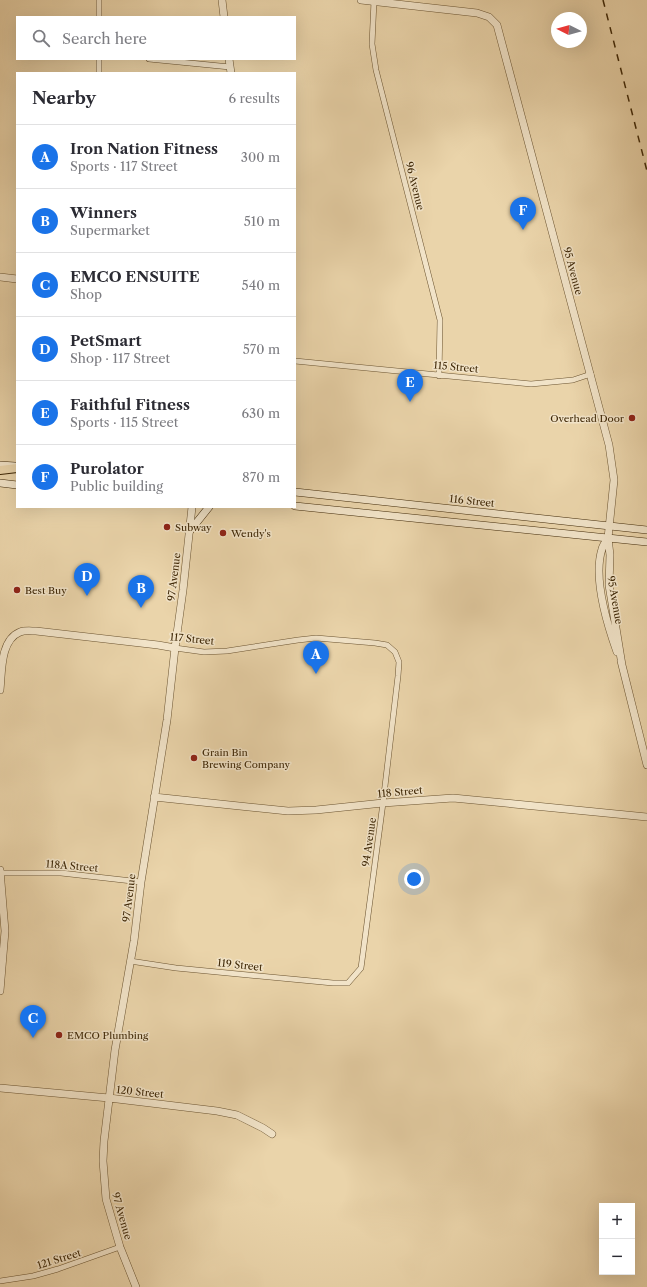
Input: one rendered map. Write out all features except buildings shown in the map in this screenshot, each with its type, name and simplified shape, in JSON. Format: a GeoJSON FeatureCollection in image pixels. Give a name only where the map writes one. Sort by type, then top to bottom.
{"type":"FeatureCollection","features":[{"type":"Feature","properties":{"kind":"main road"},"geometry":{"type":"LineString","coordinates":[[0,470],[16,467]]}},
{"type":"Feature","properties":{"kind":"street"},"geometry":{"type":"LineString","coordinates":[[99,0],[99,16]]}},
{"type":"Feature","properties":{"kind":"street"},"geometry":{"type":"LineString","coordinates":[[222,0],[224,16]]}},
{"type":"Feature","properties":{"kind":"street"},"geometry":{"type":"LineString","coordinates":[[361,0],[374,1]]}},
{"type":"Feature","properties":{"kind":"street","name":"95 Avenue"},"geometry":{"type":"LineString","coordinates":[[374,1],[477,13],[487,16],[497,25],[609,445],[614,480],[608,538],[610,555],[609,585],[622,665],[647,765]]}},
{"type":"Feature","properties":{"kind":"street","name":"96 Avenue"},"geometry":{"type":"LineString","coordinates":[[374,1],[372,44],[376,70],[440,320],[439,376]]}},
{"type":"Feature","properties":{"kind":"street"},"geometry":{"type":"LineString","coordinates":[[99,60],[99,72]]}},
{"type":"Feature","properties":{"kind":"street"},"geometry":{"type":"LineString","coordinates":[[156,60],[230,70],[229,60]]}},
{"type":"Feature","properties":{"kind":"street"},"geometry":{"type":"LineString","coordinates":[[0,277],[16,279]]}},
{"type":"Feature","properties":{"kind":"street","name":"115 Street"},"geometry":{"type":"LineString","coordinates":[[296,361],[530,384],[573,380],[591,374]]}},
{"type":"Feature","properties":{"kind":"street"},"geometry":{"type":"LineString","coordinates":[[0,465],[16,467]]}},
{"type":"Feature","properties":{"kind":"street"},"geometry":{"type":"LineString","coordinates":[[0,483],[16,484]]}},
{"type":"Feature","properties":{"kind":"street","name":"116 Street"},"geometry":{"type":"LineString","coordinates":[[296,492],[647,530]]}},
{"type":"Feature","properties":{"kind":"street"},"geometry":{"type":"LineString","coordinates":[[296,506],[647,542]]}},
{"type":"Feature","properties":{"kind":"street","name":"97 Avenue"},"geometry":{"type":"LineString","coordinates":[[136,1287],[120,1247],[106,1199],[102,1161],[117,1036],[167,720],[192,508]]}},
{"type":"Feature","properties":{"kind":"street"},"geometry":{"type":"LineString","coordinates":[[189,532],[208,508]]}},
{"type":"Feature","properties":{"kind":"street","name":"117 Street"},"geometry":{"type":"LineString","coordinates":[[0,690],[5,650],[10,639],[18,633],[36,631],[158,644],[204,652],[227,651],[316,638],[387,645],[396,652]]}},
{"type":"Feature","properties":{"kind":"street","name":"94 Avenue"},"geometry":{"type":"LineString","coordinates":[[348,982],[361,968],[398,676],[399,662],[396,652]]}},
{"type":"Feature","properties":{"kind":"street","name":"118 Street"},"geometry":{"type":"LineString","coordinates":[[154,797],[288,811],[316,810],[453,798],[647,816]]}},
{"type":"Feature","properties":{"kind":"street"},"geometry":{"type":"LineString","coordinates":[[0,872],[5,931],[0,992]]}},
{"type":"Feature","properties":{"kind":"street","name":"118A Street"},"geometry":{"type":"LineString","coordinates":[[0,872],[61,873],[141,882]]}},
{"type":"Feature","properties":{"kind":"street","name":"119 Street"},"geometry":{"type":"LineString","coordinates":[[130,961],[176,968],[319,982],[348,982]]}},
{"type":"Feature","properties":{"kind":"street","name":"120 Street"},"geometry":{"type":"LineString","coordinates":[[0,1088],[109,1098],[217,1111],[237,1115],[272,1134]]}},
{"type":"Feature","properties":{"kind":"street","name":"121 Street"},"geometry":{"type":"LineString","coordinates":[[0,1281],[33,1276],[58,1269],[120,1247]]}},
{"type":"Feature","properties":{"kind":"railway"},"geometry":{"type":"LineString","coordinates":[[603,0],[647,171]]}},
{"type":"Feature","properties":{"kind":"place","name":"Purolator"},"geometry":{"type":"Point","coordinates":[523,230]}},
{"type":"Feature","properties":{"kind":"place","name":"Faithful Fitness"},"geometry":{"type":"Point","coordinates":[410,402]}},
{"type":"Feature","properties":{"kind":"place","name":"Overhead Door"},"geometry":{"type":"Point","coordinates":[632,418]}},
{"type":"Feature","properties":{"kind":"place","name":"Subway"},"geometry":{"type":"Point","coordinates":[167,527]}},
{"type":"Feature","properties":{"kind":"place","name":"Wendy's"},"geometry":{"type":"Point","coordinates":[223,533]}},
{"type":"Feature","properties":{"kind":"place","name":"Best Buy"},"geometry":{"type":"Point","coordinates":[17,590]}},
{"type":"Feature","properties":{"kind":"place","name":"PetSmart"},"geometry":{"type":"Point","coordinates":[87,596]}},
{"type":"Feature","properties":{"kind":"place","name":"Winners"},"geometry":{"type":"Point","coordinates":[141,608]}},
{"type":"Feature","properties":{"kind":"place","name":"Iron Nation Fitness"},"geometry":{"type":"Point","coordinates":[316,674]}},
{"type":"Feature","properties":{"kind":"place","name":"Grain Bin Brewing Company"},"geometry":{"type":"Point","coordinates":[194,758]}},
{"type":"Feature","properties":{"kind":"place","name":"EMCO Plumbing"},"geometry":{"type":"Point","coordinates":[59,1035]}},
{"type":"Feature","properties":{"kind":"place","name":"EMCO ENSUITE"},"geometry":{"type":"Point","coordinates":[33,1038]}}]}
